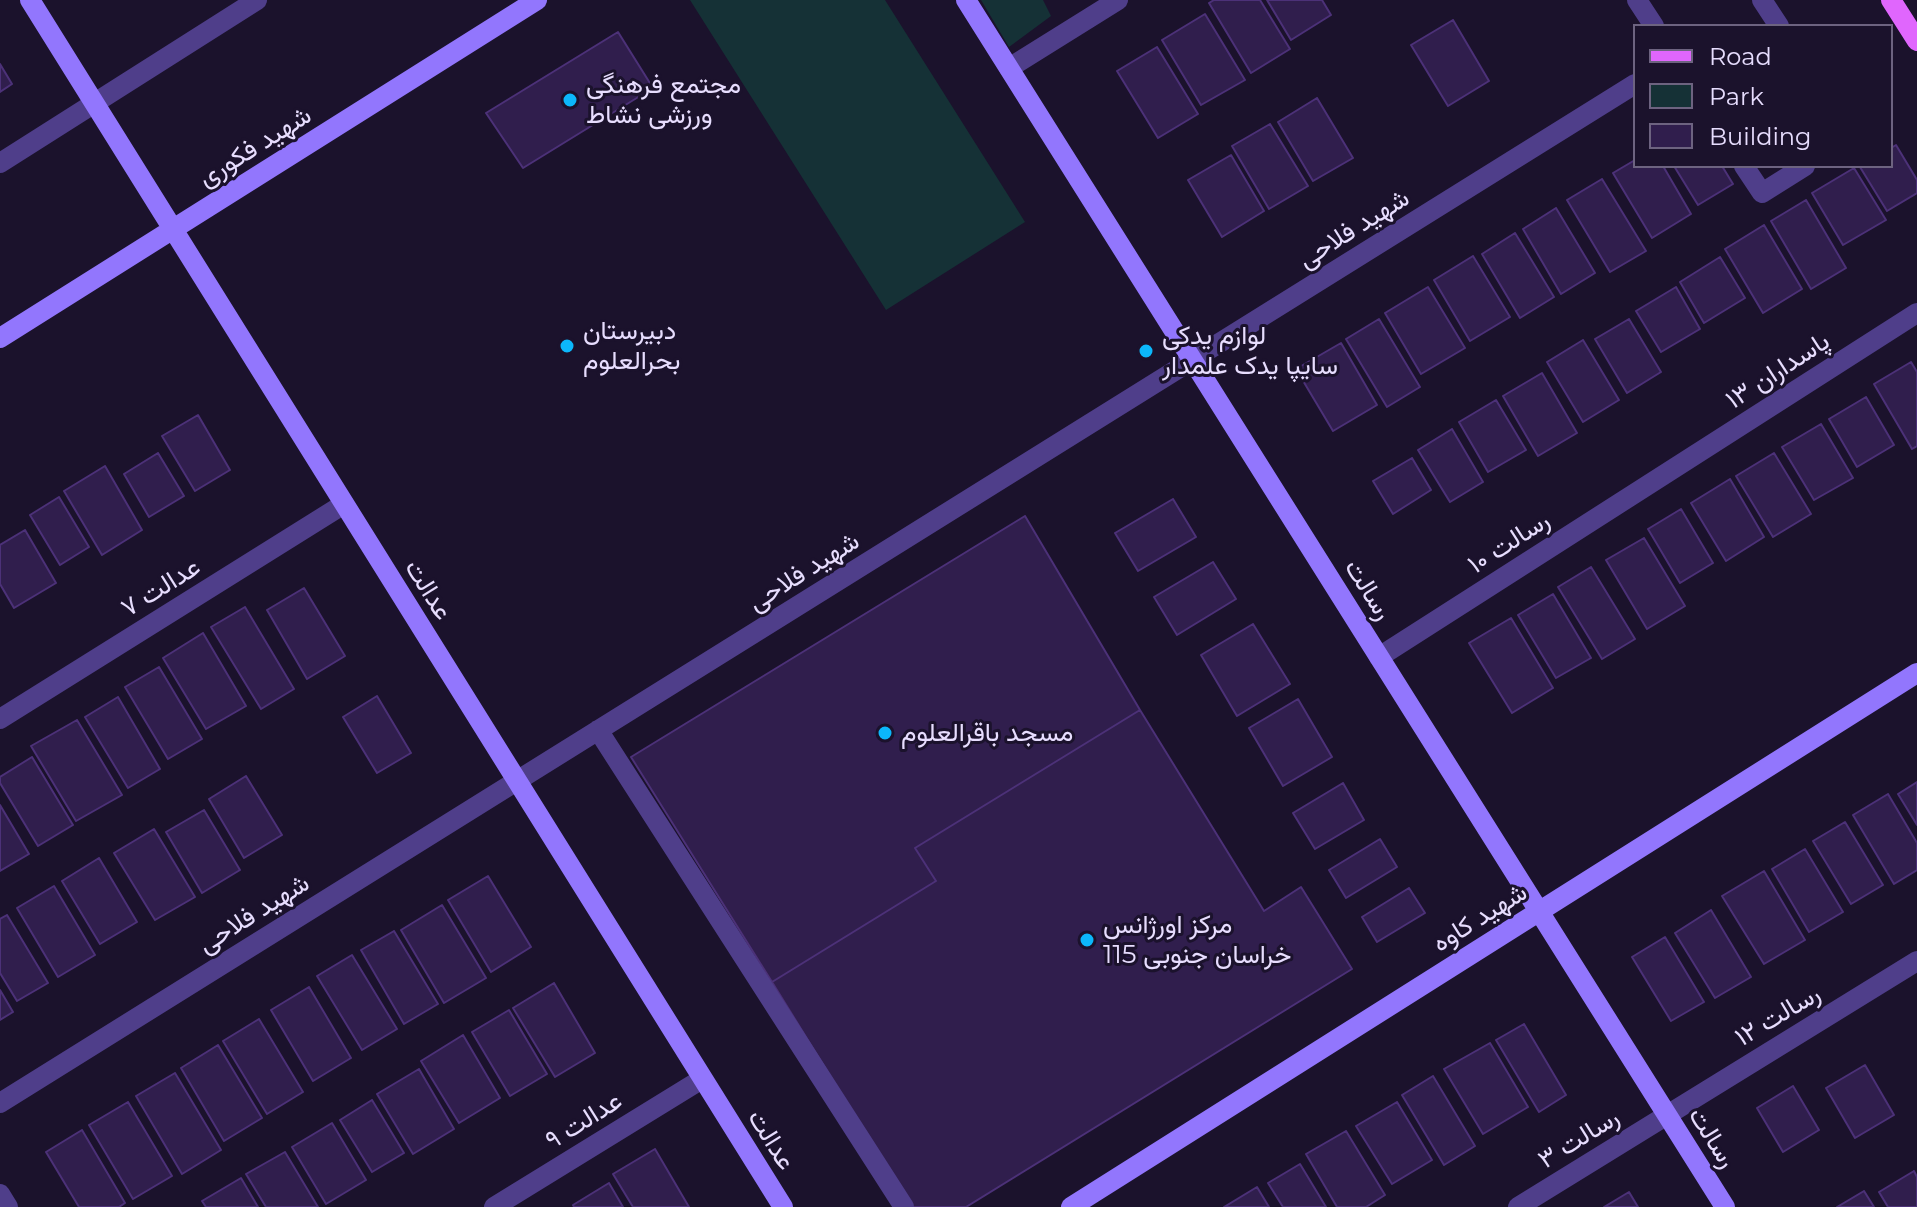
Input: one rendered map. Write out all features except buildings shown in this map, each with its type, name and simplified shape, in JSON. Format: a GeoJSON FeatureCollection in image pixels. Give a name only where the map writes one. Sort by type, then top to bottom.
{"type":"FeatureCollection","features":[{"type":"Feature","properties":{"kind":"main road"},"geometry":{"type":"LineString","coordinates":[[1891,0],[1917,41]]}},
{"type":"Feature","properties":{"kind":"street","name":"عدالت"},"geometry":{"type":"LineString","coordinates":[[30,0],[783,1207]]}},
{"type":"Feature","properties":{"kind":"street"},"geometry":{"type":"LineString","coordinates":[[0,163],[257,0]]}},
{"type":"Feature","properties":{"kind":"street","name":"شهید فکوری"},"geometry":{"type":"LineString","coordinates":[[0,338],[537,0]]}},
{"type":"Feature","properties":{"kind":"street","name":"رسالت"},"geometry":{"type":"LineString","coordinates":[[966,0],[1725,1207]]}},
{"type":"Feature","properties":{"kind":"street"},"geometry":{"type":"LineString","coordinates":[[1009,68],[1118,0]]}},
{"type":"Feature","properties":{"kind":"street"},"geometry":{"type":"LineString","coordinates":[[1637,0],[1653,24]]}},
{"type":"Feature","properties":{"kind":"street"},"geometry":{"type":"LineString","coordinates":[[1762,0],[1778,24]]}},
{"type":"Feature","properties":{"kind":"street","name":"شهید فلاحی"},"geometry":{"type":"LineString","coordinates":[[0,1103],[1633,85]]}},
{"type":"Feature","properties":{"kind":"street"},"geometry":{"type":"LineString","coordinates":[[1745,168],[1762,193],[1802,168]]}},
{"type":"Feature","properties":{"kind":"street","name":"پاسداران ۱۳"},"geometry":{"type":"LineString","coordinates":[[1667,473],[1917,313]]}},
{"type":"Feature","properties":{"kind":"street","name":"رسالت ۱۰"},"geometry":{"type":"LineString","coordinates":[[1379,657],[1667,473]]}},
{"type":"Feature","properties":{"kind":"street","name":"عدالت ۷"},"geometry":{"type":"LineString","coordinates":[[3,717],[344,504]]}},
{"type":"Feature","properties":{"kind":"street","name":"شهید کاوه"},"geometry":{"type":"LineString","coordinates":[[1071,1207],[1917,673]]}},
{"type":"Feature","properties":{"kind":"street"},"geometry":{"type":"LineString","coordinates":[[598,730],[904,1207]]}},
{"type":"Feature","properties":{"kind":"street","name":"رسالت ۱۲"},"geometry":{"type":"LineString","coordinates":[[1667,1114],[1917,961]]}},
{"type":"Feature","properties":{"kind":"street","name":"عدالت ۹"},"geometry":{"type":"LineString","coordinates":[[494,1207],[702,1079]]}},
{"type":"Feature","properties":{"kind":"street","name":"رسالت ۳"},"geometry":{"type":"LineString","coordinates":[[1518,1207],[1667,1114]]}},
{"type":"Feature","properties":{"kind":"street"},"geometry":{"type":"LineString","coordinates":[[0,1194],[8,1207]]}},
{"type":"Feature","properties":{"kind":"green space"},"geometry":{"type":"Polygon","coordinates":[[[690,0],[885,0],[1025,222],[886,310],[690,0]]]}},
{"type":"Feature","properties":{"kind":"green space"},"geometry":{"type":"Polygon","coordinates":[[[981,0],[1043,0],[1051,16],[1009,47],[981,0]]]}},
{"type":"Feature","properties":{"kind":"place","name":"مجتمع فرهنگی ورزشی نشاط"},"geometry":{"type":"Point","coordinates":[570,100]}},
{"type":"Feature","properties":{"kind":"place","name":"دبیرستان بحرالعلوم"},"geometry":{"type":"Point","coordinates":[567,346]}},
{"type":"Feature","properties":{"kind":"place","name":"لوازم یدکی سایپا یدک علمدار"},"geometry":{"type":"Point","coordinates":[1146,351]}},
{"type":"Feature","properties":{"kind":"place","name":"مسجد باقرالعلوم"},"geometry":{"type":"Point","coordinates":[885,733]}},
{"type":"Feature","properties":{"kind":"place","name":"مرکز اورژانس 115 خراسان جنوبی"},"geometry":{"type":"Point","coordinates":[1087,940]}}]}
